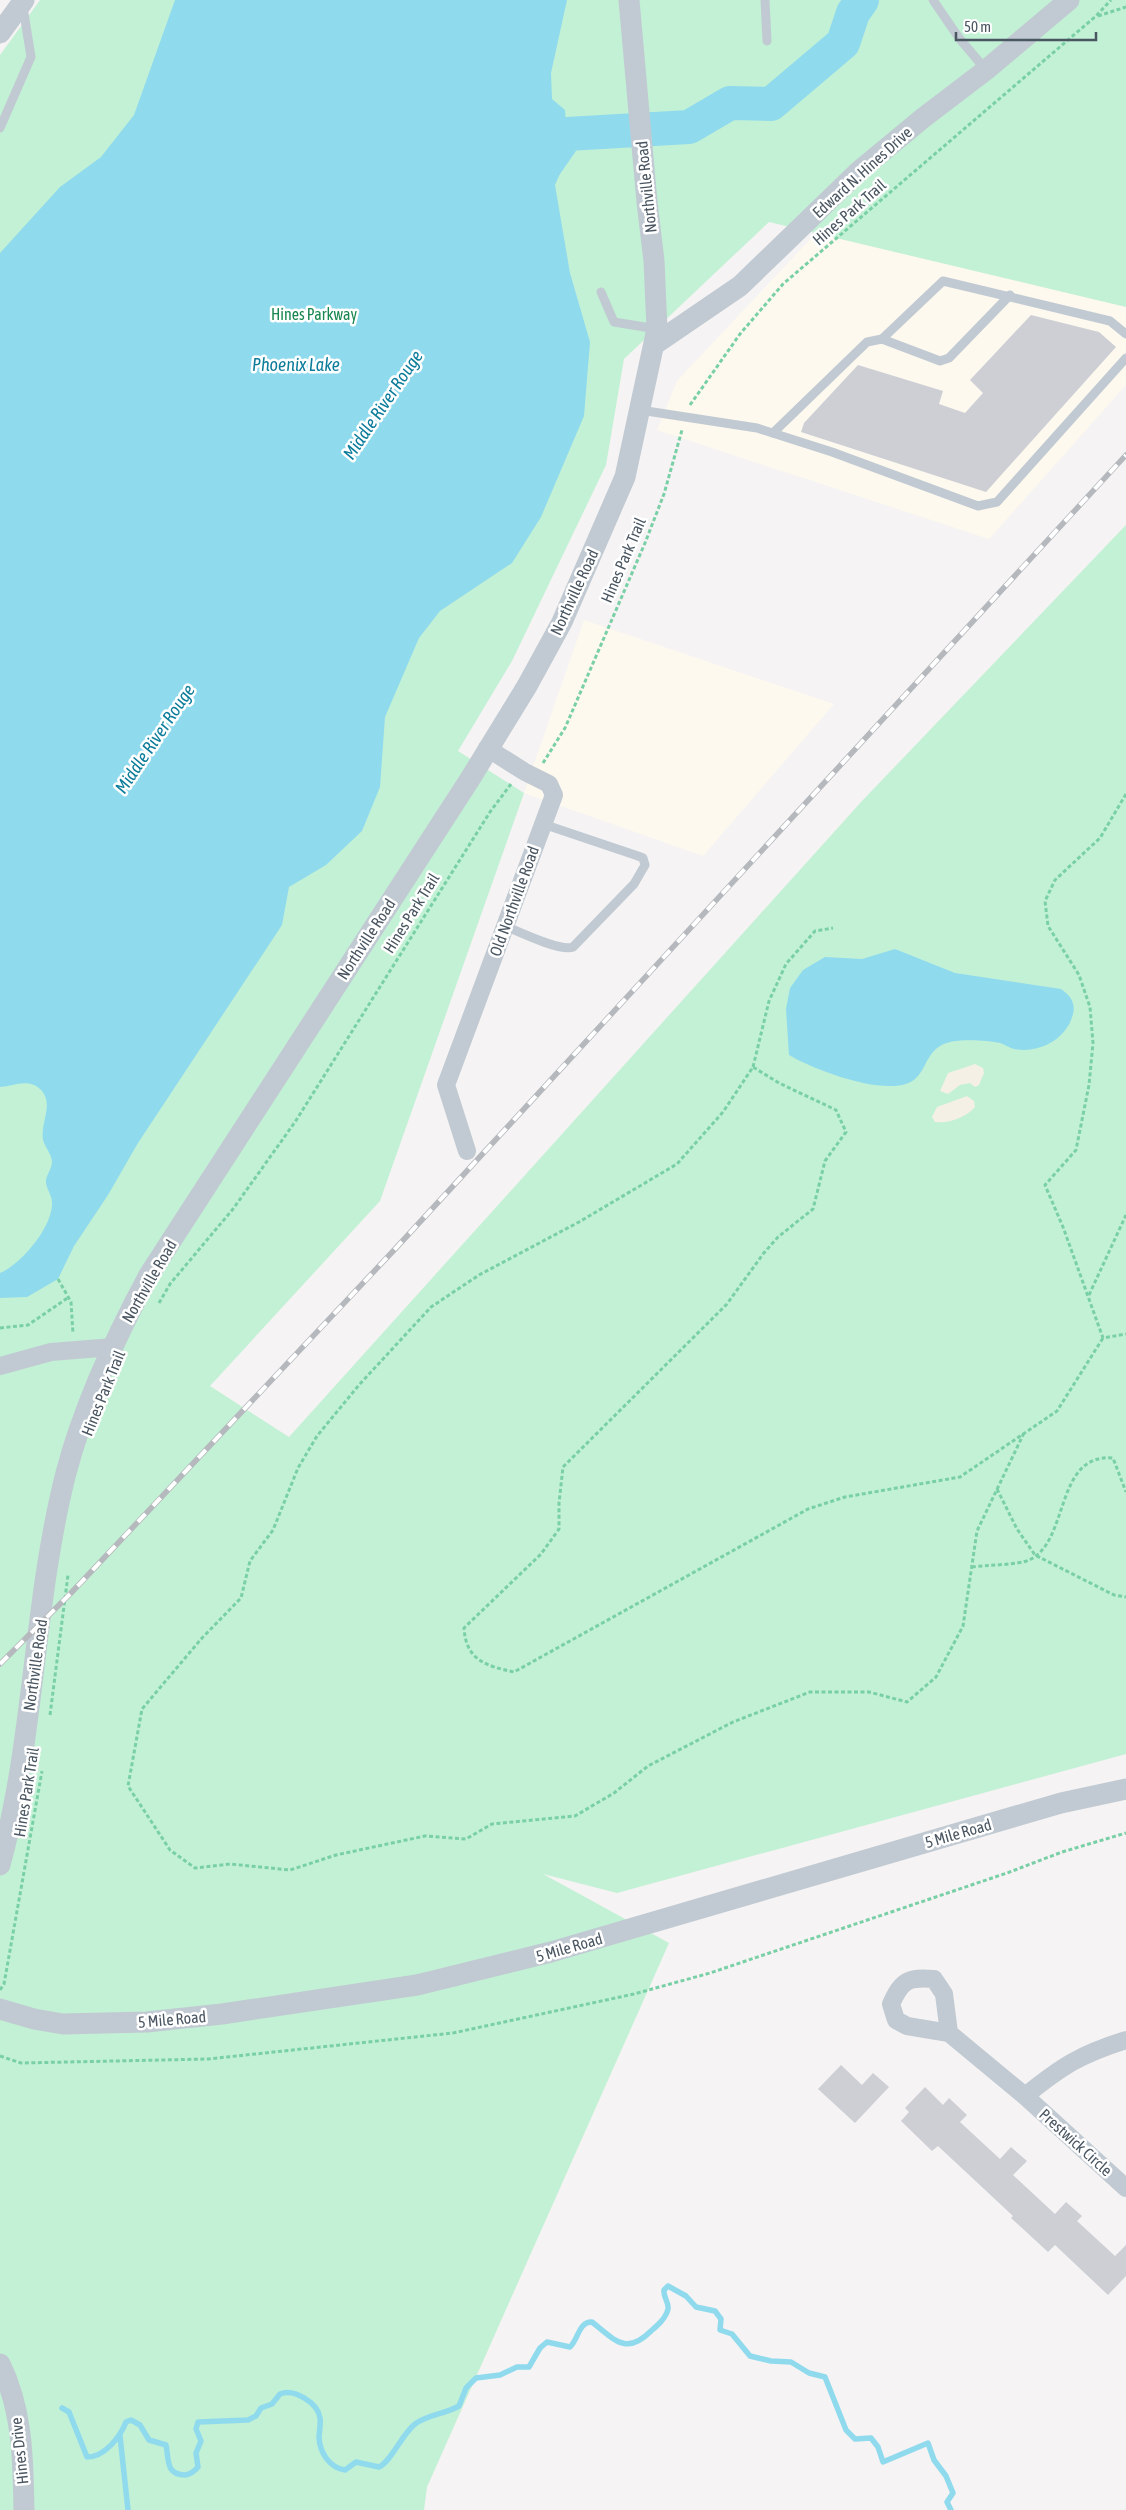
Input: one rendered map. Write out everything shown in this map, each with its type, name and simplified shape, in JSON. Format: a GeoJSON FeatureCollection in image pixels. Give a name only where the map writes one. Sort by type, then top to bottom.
{"type":"FeatureCollection","features":[{"type":"Feature","properties":{"kind":"street","name":"Northville Road"},"geometry":{"type":"LineString","coordinates":[[0,1865],[22,1758],[53,1538],[66,1474],[89,1402],[113,1347],[149,1275],[470,779],[526,686],[562,622],[625,476],[656,336],[654,260],[629,0]]}},
{"type":"Feature","properties":{"kind":"street","name":"Edward N. Hines Drive"},"geometry":{"type":"LineString","coordinates":[[656,336],[740,286],[859,171],[923,118],[986,70],[1069,0]]}},
{"type":"Feature","properties":{"kind":"street"},"geometry":{"type":"LineString","coordinates":[[0,32],[23,1]]}},
{"type":"Feature","properties":{"kind":"street","name":"Old Northville Road"},"geometry":{"type":"LineString","coordinates":[[467,1151],[446,1086],[554,795],[549,784],[525,772],[487,748]]}},
{"type":"Feature","properties":{"kind":"street"},"geometry":{"type":"LineString","coordinates":[[0,1366],[51,1352],[113,1347]]}},
{"type":"Feature","properties":{"kind":"street","name":"5 Mile Road"},"geometry":{"type":"LineString","coordinates":[[0,2009],[63,2024],[147,2022],[222,2014],[417,1985],[551,1952],[1061,1803],[1126,1789]]}},
{"type":"Feature","properties":{"kind":"street","name":"Prestwick Circle"},"geometry":{"type":"LineString","coordinates":[[949,2033],[1025,2096],[1126,2188]]}},
{"type":"Feature","properties":{"kind":"street","name":"Prestwick Circle"},"geometry":{"type":"LineString","coordinates":[[1025,2096],[1060,2068],[1094,2050],[1126,2040]]}},
{"type":"Feature","properties":{"kind":"street","name":"Hines Drive"},"geometry":{"type":"LineString","coordinates":[[0,2364],[14,2400],[21,2435],[24,2510]]}},
{"type":"Feature","properties":{"kind":"lane"},"geometry":{"type":"LineString","coordinates":[[765,0],[767,41]]}},
{"type":"Feature","properties":{"kind":"lane"},"geometry":{"type":"LineString","coordinates":[[933,0],[959,38],[986,70]]}},
{"type":"Feature","properties":{"kind":"lane"},"geometry":{"type":"LineString","coordinates":[[0,128],[31,57],[23,1]]}},
{"type":"Feature","properties":{"kind":"lane"},"geometry":{"type":"LineString","coordinates":[[882,339],[943,281],[1110,321],[1126,334]]}},
{"type":"Feature","properties":{"kind":"lane"},"geometry":{"type":"LineString","coordinates":[[601,292],[614,322],[656,336]]}},
{"type":"Feature","properties":{"kind":"lane"},"geometry":{"type":"LineString","coordinates":[[773,434],[867,342],[882,339],[940,361],[949,358],[1010,296]]}},
{"type":"Feature","properties":{"kind":"lane"},"geometry":{"type":"LineString","coordinates":[[640,410],[757,428],[978,506],[997,502],[1126,358]]}},
{"type":"Feature","properties":{"kind":"lane"},"geometry":{"type":"LineString","coordinates":[[505,926],[569,949],[634,884],[644,865],[642,858],[638,856],[543,824]]}},
{"type":"Feature","properties":{"kind":"path","name":"Hines Park Trail"},"geometry":{"type":"LineString","coordinates":[[156,1307],[170,1284],[233,1209],[295,1122],[490,812],[509,785],[525,772],[543,762],[565,728],[664,494],[691,402],[735,341],[783,284],[1096,16],[1111,0]]}},
{"type":"Feature","properties":{"kind":"path"},"geometry":{"type":"LineString","coordinates":[[1096,16],[1126,8]]}},
{"type":"Feature","properties":{"kind":"path"},"geometry":{"type":"LineString","coordinates":[[1103,1338],[1045,1185],[1076,1150],[1089,1085],[1092,1043],[1090,1008],[1079,975],[1048,926],[1045,901],[1054,880],[1100,838],[1126,794]]}},
{"type":"Feature","properties":{"kind":"path"},"geometry":{"type":"LineString","coordinates":[[833,928],[815,931],[786,964],[769,1002],[753,1067],[723,1112],[677,1164],[579,1222],[487,1270],[431,1307],[359,1386],[317,1436],[298,1468],[273,1530],[250,1561],[241,1598],[202,1638],[142,1709],[128,1786],[170,1850],[195,1868],[230,1864],[290,1870],[336,1855],[425,1836],[466,1839],[492,1824],[575,1816],[614,1794],[648,1766],[733,1722],[810,1692],[869,1692],[907,1702],[936,1677],[963,1626],[977,1531],[1024,1433]]}},
{"type":"Feature","properties":{"kind":"path"},"geometry":{"type":"LineString","coordinates":[[753,1067],[779,1083],[836,1110],[846,1132],[825,1160],[812,1210],[778,1237],[763,1254],[727,1304],[563,1467],[559,1503],[559,1529],[541,1554],[504,1592],[464,1628],[465,1644],[485,1665],[514,1672],[808,1509],[845,1497],[960,1477],[1057,1411],[1103,1338],[1126,1334]]}},
{"type":"Feature","properties":{"kind":"path"},"geometry":{"type":"LineString","coordinates":[[1088,1296],[1126,1215]]}},
{"type":"Feature","properties":{"kind":"path"},"geometry":{"type":"LineString","coordinates":[[58,1279],[69,1297],[73,1322],[72,1350]]}},
{"type":"Feature","properties":{"kind":"path"},"geometry":{"type":"LineString","coordinates":[[0,1328],[28,1325],[69,1297]]}},
{"type":"Feature","properties":{"kind":"path"},"geometry":{"type":"LineString","coordinates":[[972,1567],[1029,1560],[1046,1547],[1078,1471],[1099,1457],[1113,1458],[1126,1492]]}},
{"type":"Feature","properties":{"kind":"path"},"geometry":{"type":"LineString","coordinates":[[997,1490],[1017,1529],[1036,1555],[1114,1595],[1126,1597]]}},
{"type":"Feature","properties":{"kind":"path"},"geometry":{"type":"LineString","coordinates":[[50,1716],[69,1569]]}},
{"type":"Feature","properties":{"kind":"path","name":"Hines Park Trail"},"geometry":{"type":"LineString","coordinates":[[0,1991],[4,1984],[43,1763]]}},
{"type":"Feature","properties":{"kind":"path"},"geometry":{"type":"LineString","coordinates":[[0,2056],[21,2063],[73,2064],[208,2059],[453,2033],[634,1994],[710,1973],[998,1876],[1062,1852],[1126,1833]]}},
{"type":"Feature","properties":{"kind":"shaded area"},"geometry":{"type":"Polygon","coordinates":[[[816,233],[1126,307],[1126,385],[989,539],[657,430],[677,381],[816,233]]]}},
{"type":"Feature","properties":{"kind":"shaded area"},"geometry":{"type":"Polygon","coordinates":[[[584,620],[834,704],[703,856],[524,793],[584,620]]]}},
{"type":"Feature","properties":{"kind":"green space","name":"Hines Parkway"},"geometry":{"type":"Polygon","coordinates":[[[40,0],[1126,0],[1126,307],[769,222],[624,359],[606,465],[512,661],[458,751],[524,793],[380,1201],[210,1386],[289,1437],[862,801],[1126,525],[1126,1754],[617,1893],[543,1874],[669,1943],[427,2487],[424,2510],[0,2510],[0,55],[40,0]]]}},
{"type":"Feature","properties":{"kind":"sand"},"geometry":{"type":"Polygon","coordinates":[[[975,1064],[983,1068],[984,1073],[979,1085],[975,1087],[970,1083],[960,1085],[948,1094],[940,1091],[948,1073],[975,1064]]]}},
{"type":"Feature","properties":{"kind":"sand"},"geometry":{"type":"Polygon","coordinates":[[[967,1096],[974,1101],[975,1107],[971,1111],[951,1121],[935,1122],[932,1117],[937,1107],[967,1096]]]}},
{"type":"Feature","properties":{"kind":"water","name":"Phoenix Lake"},"geometry":{"type":"Polygon","coordinates":[[[175,0],[567,0],[551,73],[552,99],[565,110],[568,155],[555,185],[570,273],[590,342],[584,416],[541,517],[512,563],[440,611],[419,638],[385,717],[380,787],[362,831],[326,865],[289,887],[282,925],[138,1143],[108,1195],[74,1246],[58,1279],[27,1297],[0,1298],[0,1273],[17,1262],[34,1244],[42,1233],[51,1212],[52,1202],[46,1180],[52,1162],[43,1140],[43,1127],[47,1107],[46,1100],[40,1089],[26,1083],[0,1087],[0,253],[60,187],[101,157],[134,115],[175,0]]]}},
{"type":"Feature","properties":{"kind":"water"},"geometry":{"type":"Polygon","coordinates":[[[895,949],[955,973],[1061,989],[1070,997],[1073,1003],[1074,1010],[1070,1023],[1065,1031],[1051,1043],[1033,1049],[1014,1049],[1000,1043],[982,1041],[950,1042],[936,1049],[915,1079],[904,1085],[888,1086],[852,1080],[815,1068],[789,1055],[786,1009],[790,988],[803,970],[825,957],[862,959],[895,949]]]}},
{"type":"Feature","properties":{"kind":"building"},"geometry":{"type":"Polygon","coordinates":[[[1031,315],[1099,332],[1116,347],[986,492],[801,432],[804,423],[858,365],[943,391],[939,404],[965,413],[983,393],[970,380],[1031,315]]]}},
{"type":"Feature","properties":{"kind":"building"},"geometry":{"type":"Polygon","coordinates":[[[841,2065],[862,2085],[873,2073],[889,2087],[855,2123],[818,2089],[841,2065]]]}},
{"type":"Feature","properties":{"kind":"building"},"geometry":{"type":"Polygon","coordinates":[[[925,2087],[943,2105],[949,2098],[967,2115],[960,2122],[1000,2159],[1011,2147],[1027,2161],[1013,2175],[1055,2214],[1066,2202],[1082,2216],[1077,2221],[1115,2256],[1126,2245],[1126,2276],[1108,2295],[1055,2245],[1048,2252],[1011,2218],[1013,2216],[938,2146],[932,2151],[901,2121],[909,2112],[905,2108],[925,2087]]]}},
{"type":"Feature","properties":{"kind":"waterway","name":"Middle River Rouge"},"geometry":{"type":"LineString","coordinates":[[540,173],[567,134],[689,127],[730,103],[771,104],[843,43],[853,13],[862,0]]}},
{"type":"Feature","properties":{"kind":"waterway"},"geometry":{"type":"LineString","coordinates":[[62,2408],[69,2412],[87,2457],[100,2454],[106,2450],[116,2440],[126,2422],[131,2420],[140,2425],[149,2440],[166,2445],[171,2469],[174,2472],[185,2475],[198,2467],[196,2453],[201,2441],[196,2429],[198,2422],[248,2420],[256,2416],[261,2408],[272,2404],[280,2394],[292,2393],[310,2402],[318,2412],[321,2449],[330,2463],[345,2470],[356,2462],[379,2467],[388,2460],[415,2424],[459,2406],[466,2388],[476,2378],[500,2375],[517,2367],[529,2367],[540,2348],[547,2342],[570,2347],[581,2328],[588,2322],[592,2322],[607,2335],[621,2343],[634,2343],[642,2339],[659,2324],[668,2309],[664,2295],[664,2290],[668,2286],[686,2296],[696,2307],[715,2311],[721,2319],[720,2330],[732,2334],[750,2356],[771,2361],[791,2362],[809,2373],[825,2377],[846,2430],[855,2439],[871,2438],[878,2447],[883,2462],[928,2443],[934,2460],[946,2476],[953,2493],[947,2502],[951,2510]]}},
{"type":"Feature","properties":{"kind":"waterway"},"geometry":{"type":"LineString","coordinates":[[120,2436],[128,2510]]}},
{"type":"Feature","properties":{"kind":"railway"},"geometry":{"type":"LineString","coordinates":[[0,1664],[71,1593],[396,1248],[1126,455]]}}]}
